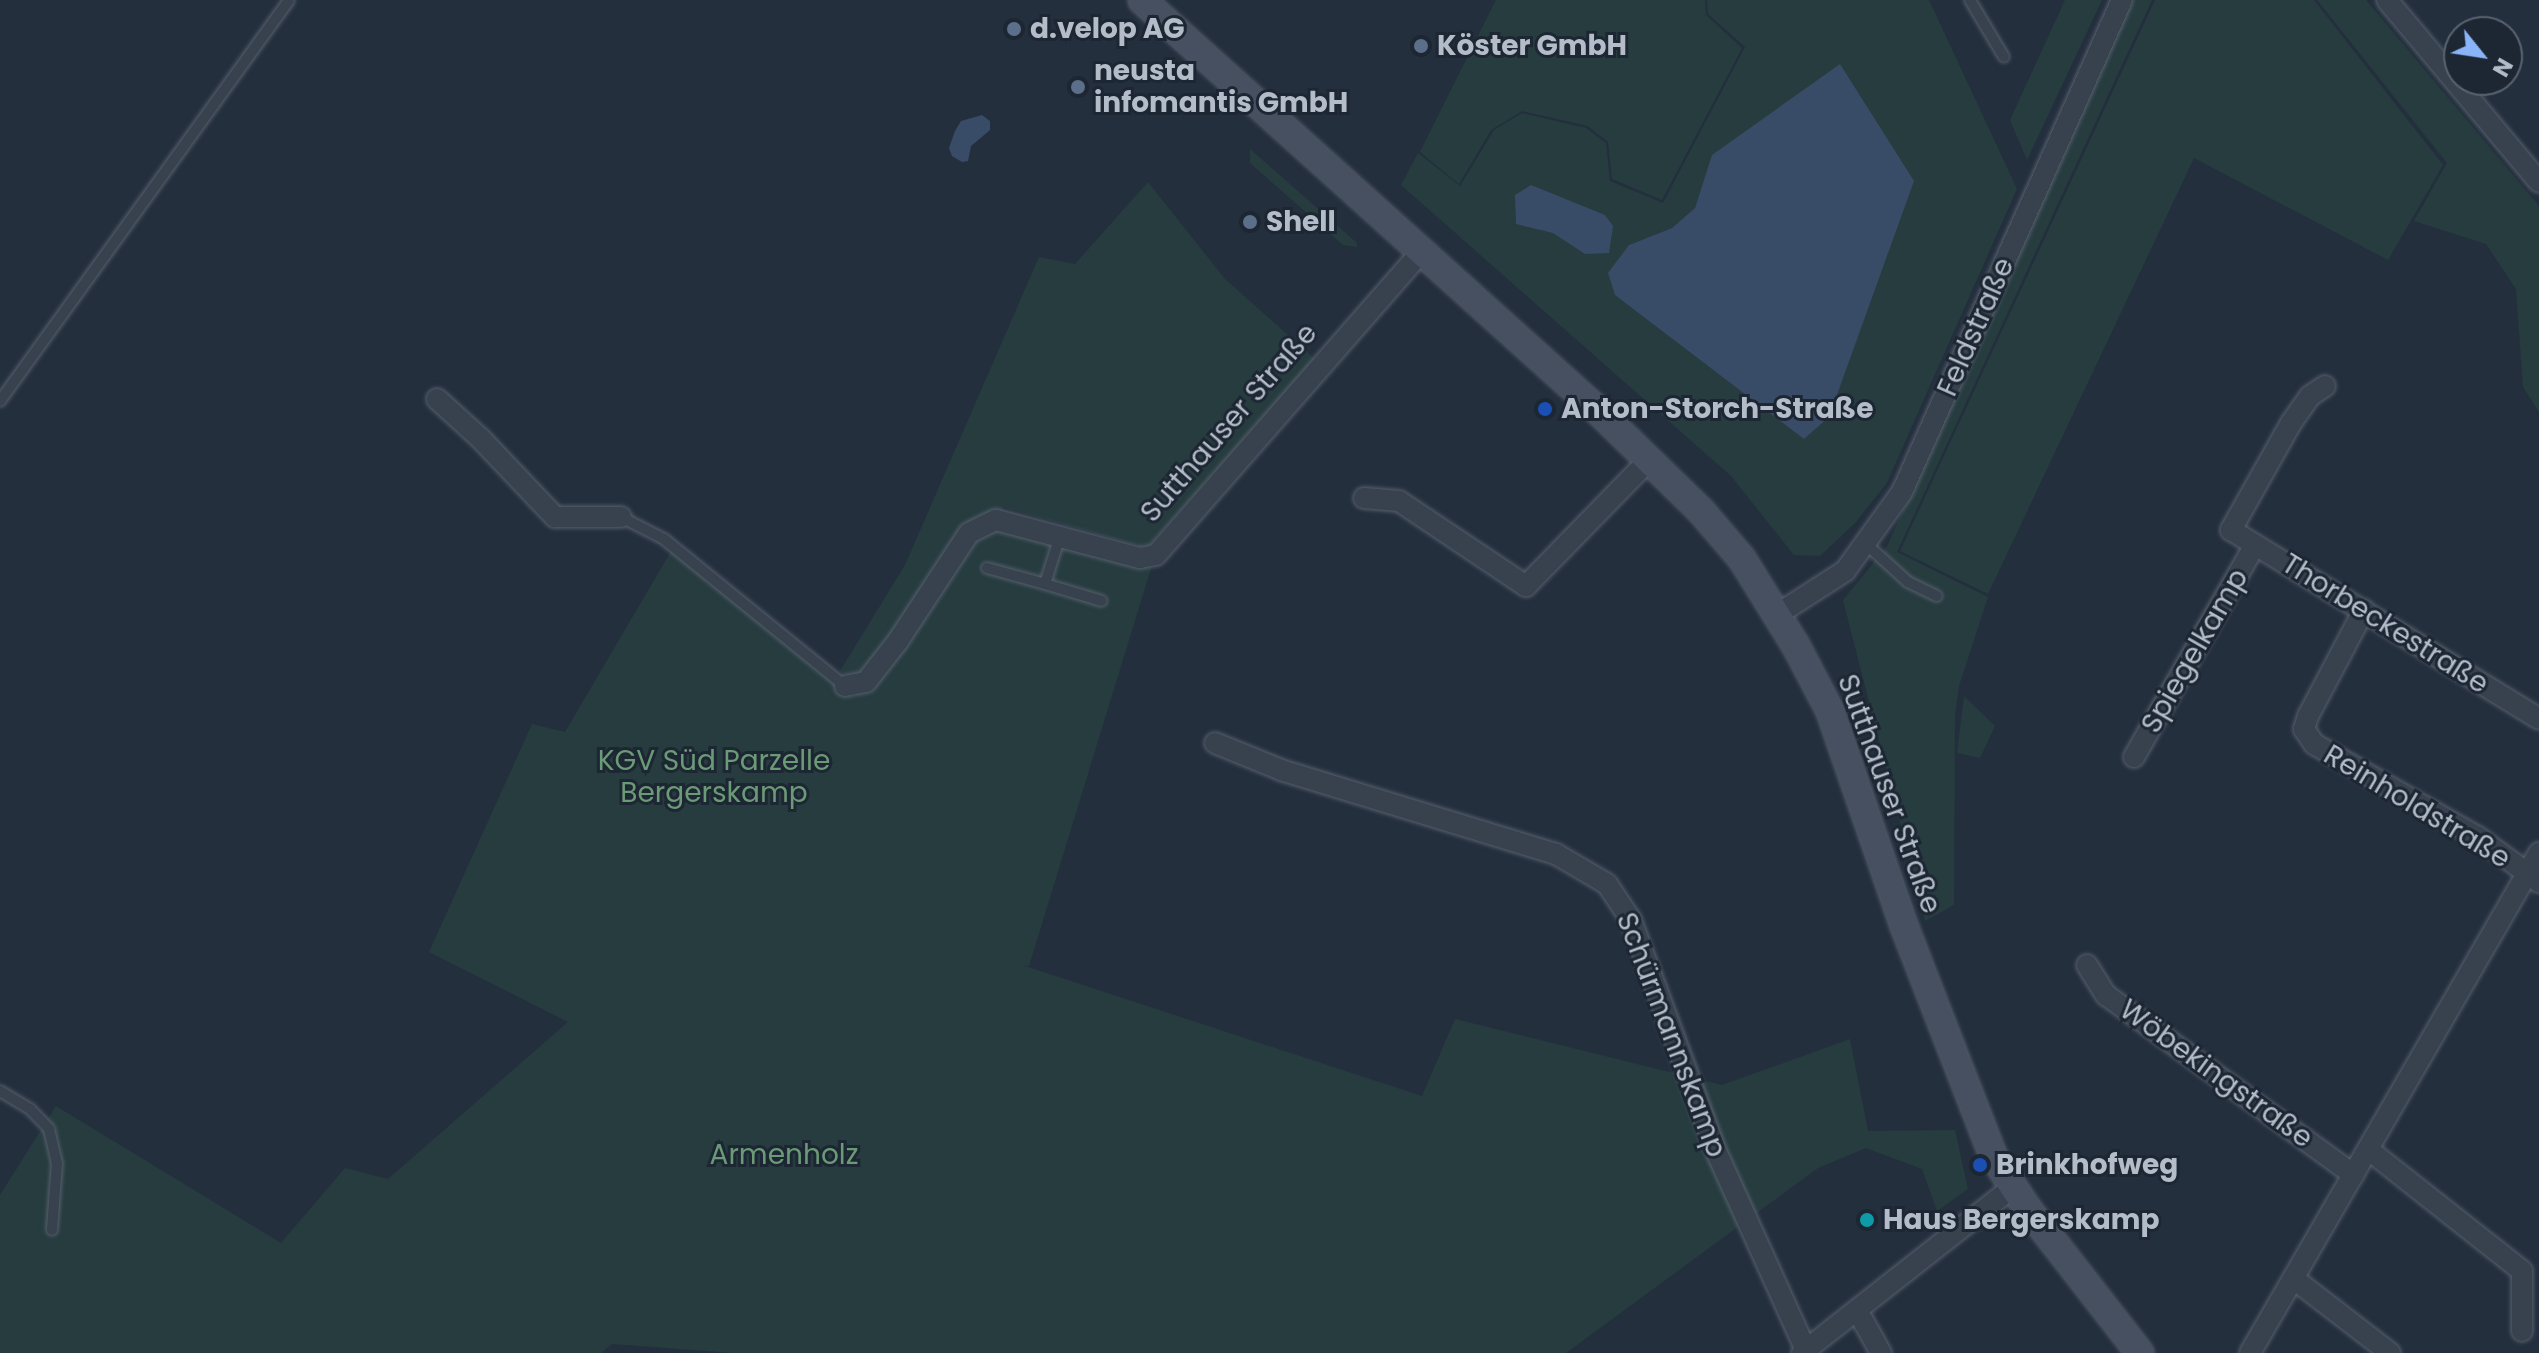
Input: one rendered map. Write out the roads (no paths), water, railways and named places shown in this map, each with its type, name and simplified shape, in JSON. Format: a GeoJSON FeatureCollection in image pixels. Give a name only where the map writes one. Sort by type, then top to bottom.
{"type":"FeatureCollection","features":[{"type":"Feature","properties":{"kind":"street","name":"Sutthauser Straße"},"geometry":{"type":"LineString","coordinates":[[1142,0],[1649,460],[1701,511],[1742,559],[1778,614],[1830,711],[1904,926],[1979,1125],[2013,1187],[2101,1308],[2140,1353]]}},
{"type":"Feature","properties":{"kind":"street","name":"Feldstraße"},"geometry":{"type":"LineString","coordinates":[[1778,614],[1845,571],[1902,492],[2122,0]]}},
{"type":"Feature","properties":{"kind":"street"},"geometry":{"type":"LineString","coordinates":[[2387,0],[2539,182]]}},
{"type":"Feature","properties":{"kind":"street","name":"Sutthauser Straße"},"geometry":{"type":"LineString","coordinates":[[845,686],[866,682],[898,641],[969,533],[996,520],[1140,558],[1156,555],[1422,251]]}},
{"type":"Feature","properties":{"kind":"street","name":"Spiegelkamp"},"geometry":{"type":"LineString","coordinates":[[2231,530],[2291,423],[2310,396],[2325,386]]}},
{"type":"Feature","properties":{"kind":"street"},"geometry":{"type":"LineString","coordinates":[[437,399],[481,439],[555,517],[621,517]]}},
{"type":"Feature","properties":{"kind":"street"},"geometry":{"type":"LineString","coordinates":[[1364,498],[1399,501],[1526,586],[1649,460]]}},
{"type":"Feature","properties":{"kind":"street","name":"Thorbeckestraße"},"geometry":{"type":"LineString","coordinates":[[2231,530],[2539,719]]}},
{"type":"Feature","properties":{"kind":"street","name":"Spiegelkamp"},"geometry":{"type":"LineString","coordinates":[[2134,757],[2255,545]]}},
{"type":"Feature","properties":{"kind":"street","name":"Reinholdstraße"},"geometry":{"type":"LineString","coordinates":[[2364,610],[2304,729],[2314,744],[2478,837],[2533,878]]}},
{"type":"Feature","properties":{"kind":"street","name":"Schürmannskamp"},"geometry":{"type":"LineString","coordinates":[[1215,743],[1281,770],[1556,854],[1607,884],[1631,920],[1716,1151],[1804,1352]]}},
{"type":"Feature","properties":{"kind":"street"},"geometry":{"type":"LineString","coordinates":[[2250,1353],[2533,878],[2539,853]]}},
{"type":"Feature","properties":{"kind":"street","name":"Wöbekingstraße"},"geometry":{"type":"LineString","coordinates":[[2087,965],[2106,995],[2354,1175]]}},
{"type":"Feature","properties":{"kind":"street"},"geometry":{"type":"LineString","coordinates":[[2369,1150],[2522,1271],[2522,1331]]}},
{"type":"Feature","properties":{"kind":"street"},"geometry":{"type":"LineString","coordinates":[[1804,1352],[2013,1187]]}},
{"type":"Feature","properties":{"kind":"street"},"geometry":{"type":"LineString","coordinates":[[2294,1279],[2390,1353]]}},
{"type":"Feature","properties":{"kind":"street"},"geometry":{"type":"LineString","coordinates":[[1857,1310],[1881,1353]]}},
{"type":"Feature","properties":{"kind":"lane"},"geometry":{"type":"LineString","coordinates":[[0,401],[289,0]]}},
{"type":"Feature","properties":{"kind":"lane"},"geometry":{"type":"LineString","coordinates":[[1970,0],[2004,57]]}},
{"type":"Feature","properties":{"kind":"lane"},"geometry":{"type":"LineString","coordinates":[[621,517],[664,539],[845,686]]}},
{"type":"Feature","properties":{"kind":"lane"},"geometry":{"type":"LineString","coordinates":[[1045,584],[1060,536]]}},
{"type":"Feature","properties":{"kind":"lane"},"geometry":{"type":"LineString","coordinates":[[1866,544],[1908,582],[1937,596]]}},
{"type":"Feature","properties":{"kind":"lane"},"geometry":{"type":"LineString","coordinates":[[987,568],[1102,601]]}},
{"type":"Feature","properties":{"kind":"lane"},"geometry":{"type":"LineString","coordinates":[[0,1091],[30,1109],[49,1129],[57,1163],[52,1230]]}},
{"type":"Feature","properties":{"kind":"water"},"geometry":{"type":"Polygon","coordinates":[[[1840,64],[1914,181],[1829,417],[1804,439],[1615,295],[1608,273],[1629,245],[1672,228],[1695,208],[1712,155],[1840,64]]]}},
{"type":"Feature","properties":{"kind":"water"},"geometry":{"type":"Polygon","coordinates":[[[982,115],[990,121],[990,130],[971,146],[968,161],[962,162],[952,156],[949,148],[955,131],[961,121],[982,115]]]}},
{"type":"Feature","properties":{"kind":"water"},"geometry":{"type":"Polygon","coordinates":[[[1531,185],[1605,215],[1613,226],[1609,253],[1585,254],[1553,233],[1516,224],[1515,195],[1531,185]]]}},
{"type":"Feature","properties":{"kind":"place","name":"d.velop AG"},"geometry":{"type":"Point","coordinates":[1014,29]}},
{"type":"Feature","properties":{"kind":"place","name":"Köster GmbH"},"geometry":{"type":"Point","coordinates":[1421,46]}},
{"type":"Feature","properties":{"kind":"place","name":"neusta infomantis GmbH"},"geometry":{"type":"Point","coordinates":[1078,87]}},
{"type":"Feature","properties":{"kind":"place","name":"Shell"},"geometry":{"type":"Point","coordinates":[1250,222]}},
{"type":"Feature","properties":{"kind":"place","name":"Anton-Storch-Straße"},"geometry":{"type":"Point","coordinates":[1545,409]}},
{"type":"Feature","properties":{"kind":"place","name":"Brinkhofweg"},"geometry":{"type":"Point","coordinates":[1980,1165]}},
{"type":"Feature","properties":{"kind":"place","name":"Haus Bergerskamp"},"geometry":{"type":"Point","coordinates":[1867,1220]}},
{"type":"Feature","properties":{"kind":"park label","name":"KGV Süd Parzelle Bergerskamp"},"geometry":{"type":"Point","coordinates":[714,777]}},
{"type":"Feature","properties":{"kind":"park label","name":"Armenholz"},"geometry":{"type":"Point","coordinates":[784,1155]}}]}
